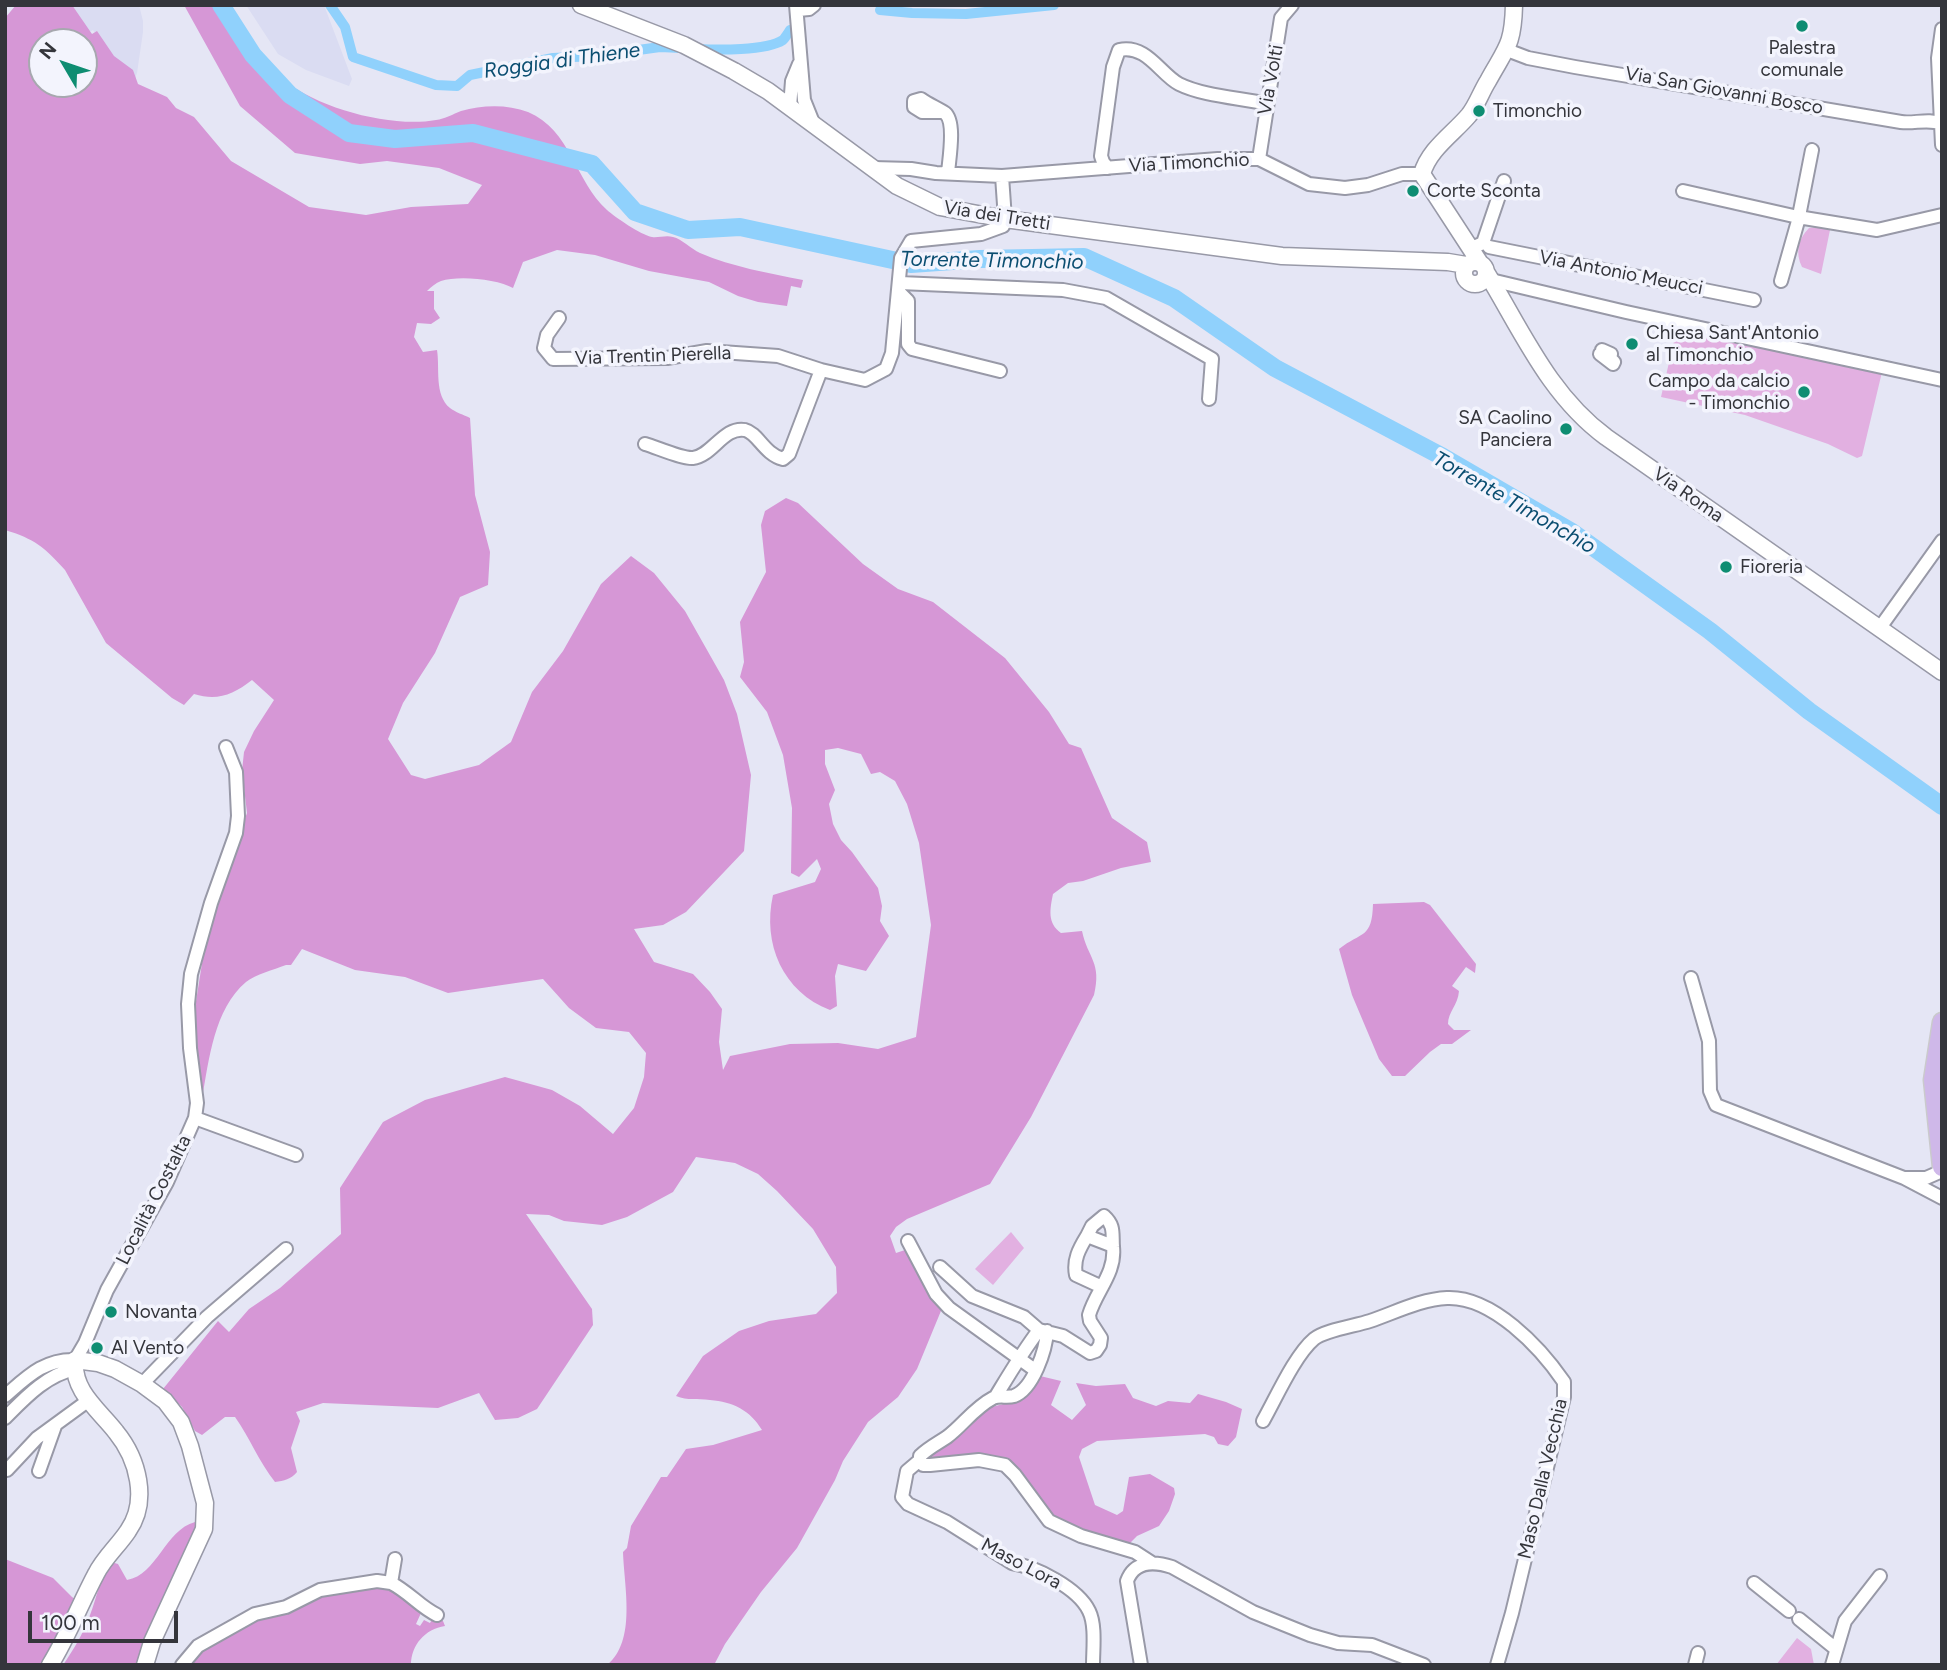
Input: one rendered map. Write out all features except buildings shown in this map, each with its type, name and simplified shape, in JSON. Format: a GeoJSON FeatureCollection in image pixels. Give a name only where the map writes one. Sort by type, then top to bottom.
{"type":"FeatureCollection","features":[{"type":"Feature","properties":{"kind":"main road"},"geometry":{"type":"LineString","coordinates":[[1942,1022],[1933,1080],[1942,1169]]}},
{"type":"Feature","properties":{"kind":"street","name":"Via dei Tretti"},"geometry":{"type":"LineString","coordinates":[[581,5],[692,49],[768,91],[873,169],[909,193],[940,207],[1005,219],[1282,256],[1425,262],[1477,272]]}},
{"type":"Feature","properties":{"kind":"street"},"geometry":{"type":"LineString","coordinates":[[790,107],[799,94],[797,8],[809,9],[814,5]]}},
{"type":"Feature","properties":{"kind":"street","name":"Via Volti"},"geometry":{"type":"LineString","coordinates":[[1259,159],[1281,18],[1293,5]]}},
{"type":"Feature","properties":{"kind":"street"},"geometry":{"type":"LineString","coordinates":[[1422,174],[1425,164],[1435,150],[1470,114],[1507,50],[1512,37],[1514,5]]}},
{"type":"Feature","properties":{"kind":"street"},"geometry":{"type":"LineString","coordinates":[[1942,29],[1938,58],[1942,145]]}},
{"type":"Feature","properties":{"kind":"street"},"geometry":{"type":"LineString","coordinates":[[1108,168],[1101,156],[1113,67],[1116,54],[1122,49],[1153,59],[1180,84],[1267,104]]}},
{"type":"Feature","properties":{"kind":"street","name":"Via San Giovanni Bosco"},"geometry":{"type":"LineString","coordinates":[[1507,50],[1528,58],[1575,67],[1901,122],[1934,120],[1941,123]]}},
{"type":"Feature","properties":{"kind":"street"},"geometry":{"type":"LineString","coordinates":[[768,91],[778,89],[797,78]]}},
{"type":"Feature","properties":{"kind":"street"},"geometry":{"type":"LineString","coordinates":[[797,78],[814,125]]}},
{"type":"Feature","properties":{"kind":"street"},"geometry":{"type":"LineString","coordinates":[[942,112],[950,120],[951,128],[948,173]]}},
{"type":"Feature","properties":{"kind":"street"},"geometry":{"type":"LineString","coordinates":[[1781,281],[1812,150]]}},
{"type":"Feature","properties":{"kind":"street","name":"Via Timonchio"},"geometry":{"type":"LineString","coordinates":[[873,169],[1002,176],[1218,159],[1259,159],[1309,184],[1345,188],[1402,174],[1422,174]]}},
{"type":"Feature","properties":{"kind":"street","name":"Via Roma"},"geometry":{"type":"LineString","coordinates":[[1422,174],[1465,242],[1477,272],[1522,335]]}},
{"type":"Feature","properties":{"kind":"street"},"geometry":{"type":"LineString","coordinates":[[1002,176],[1005,219]]}},
{"type":"Feature","properties":{"kind":"street"},"geometry":{"type":"LineString","coordinates":[[1465,242],[1474,247],[1483,243],[1504,181]]}},
{"type":"Feature","properties":{"kind":"street"},"geometry":{"type":"LineString","coordinates":[[1683,191],[1798,217],[1877,230],[1942,215]]}},
{"type":"Feature","properties":{"kind":"street","name":"Via Trentin Pierella"},"geometry":{"type":"LineString","coordinates":[[559,318],[544,342],[544,348],[553,359],[667,358],[707,351],[778,356],[866,380],[886,369],[892,353],[901,258],[911,242],[981,234],[1003,226],[1005,219]]}},
{"type":"Feature","properties":{"kind":"street"},"geometry":{"type":"LineString","coordinates":[[1489,224],[1492,228],[1489,247],[1477,272],[1524,289],[1942,380]]}},
{"type":"Feature","properties":{"kind":"street","name":"Via Antonio Meucci"},"geometry":{"type":"LineString","coordinates":[[1489,247],[1754,300]]}},
{"type":"Feature","properties":{"kind":"street","name":"Via Roma"},"geometry":{"type":"LineString","coordinates":[[1477,272],[1497,296],[1501,296],[1522,335],[1560,394],[1594,429],[1942,672]]}},
{"type":"Feature","properties":{"kind":"street"},"geometry":{"type":"LineString","coordinates":[[900,283],[1063,290],[1106,299],[1212,359],[1209,399]]}},
{"type":"Feature","properties":{"kind":"street","name":"Via Trentin Pierella"},"geometry":{"type":"LineString","coordinates":[[900,283],[908,301],[908,344],[912,349],[1000,370]]}},
{"type":"Feature","properties":{"kind":"street"},"geometry":{"type":"LineString","coordinates":[[1501,296],[1524,289]]}},
{"type":"Feature","properties":{"kind":"street"},"geometry":{"type":"LineString","coordinates":[[645,444],[692,458],[702,454],[734,430],[745,430],[752,433],[766,451],[783,459],[789,454],[821,369]]}},
{"type":"Feature","properties":{"kind":"street"},"geometry":{"type":"LineString","coordinates":[[1879,629],[1942,541]]}},
{"type":"Feature","properties":{"kind":"street","name":"Località Costalta"},"geometry":{"type":"LineString","coordinates":[[75,1364],[107,1290],[167,1182],[195,1118],[197,1104],[188,1004],[191,974],[239,816],[234,766],[221,747]]}},
{"type":"Feature","properties":{"kind":"street"},"geometry":{"type":"LineString","coordinates":[[1691,978],[1709,1041],[1710,1091],[1716,1105],[1904,1178],[1942,1198]]}},
{"type":"Feature","properties":{"kind":"street"},"geometry":{"type":"LineString","coordinates":[[195,1118],[296,1156]]}},
{"type":"Feature","properties":{"kind":"street"},"geometry":{"type":"LineString","coordinates":[[1904,1178],[1926,1178],[1942,1169]]}},
{"type":"Feature","properties":{"kind":"street"},"geometry":{"type":"LineString","coordinates":[[940,1267],[972,1296],[1024,1317],[1043,1330],[1063,1336],[1090,1353],[1096,1351],[1101,1338],[1089,1315],[1113,1264],[1115,1255],[1114,1233],[1111,1223],[1104,1216],[1092,1226],[1078,1250],[1075,1273],[1093,1285],[1102,1287]]}},
{"type":"Feature","properties":{"kind":"street"},"geometry":{"type":"LineString","coordinates":[[1087,1236],[1113,1247]]}},
{"type":"Feature","properties":{"kind":"street"},"geometry":{"type":"LineString","coordinates":[[908,1241],[941,1300],[963,1320],[1035,1370]]}},
{"type":"Feature","properties":{"kind":"street"},"geometry":{"type":"LineString","coordinates":[[142,1384],[224,1301],[286,1249]]}},
{"type":"Feature","properties":{"kind":"street","name":"Maso Dalla Vecchia"},"geometry":{"type":"LineString","coordinates":[[1263,1421],[1292,1369],[1316,1337],[1426,1301],[1446,1298],[1483,1305],[1496,1312],[1536,1349],[1564,1382],[1564,1397],[1497,1665]]}},
{"type":"Feature","properties":{"kind":"street"},"geometry":{"type":"LineString","coordinates":[[1043,1330],[1018,1358],[1012,1373],[996,1396],[972,1413],[948,1436],[924,1451],[920,1460],[923,1465],[979,1460],[1004,1465],[1015,1475],[1049,1521],[1081,1536],[1135,1552],[1152,1563]]}},
{"type":"Feature","properties":{"kind":"street"},"geometry":{"type":"LineString","coordinates":[[996,1396],[1013,1396],[1032,1381],[1046,1340],[1043,1330]]}},
{"type":"Feature","properties":{"kind":"street"},"geometry":{"type":"LineString","coordinates":[[5,1396],[38,1367],[54,1362],[98,1363],[142,1384],[165,1401],[181,1422],[205,1503],[204,1529],[152,1642],[145,1665]]}},
{"type":"Feature","properties":{"kind":"street"},"geometry":{"type":"LineString","coordinates":[[50,1665],[96,1573],[129,1529],[139,1503],[137,1476],[128,1451],[119,1434],[89,1401],[76,1380],[75,1364]]}},
{"type":"Feature","properties":{"kind":"street"},"geometry":{"type":"LineString","coordinates":[[5,1418],[42,1384],[75,1364]]}},
{"type":"Feature","properties":{"kind":"street"},"geometry":{"type":"LineString","coordinates":[[7,1470],[37,1438],[89,1401]]}},
{"type":"Feature","properties":{"kind":"street"},"geometry":{"type":"LineString","coordinates":[[40,1471],[55,1426]]}},
{"type":"Feature","properties":{"kind":"street","name":"Maso Lora"},"geometry":{"type":"LineString","coordinates":[[920,1460],[907,1471],[902,1497],[908,1504],[947,1522],[1012,1563],[1024,1565],[1056,1580],[1078,1597],[1089,1611],[1093,1665]]}},
{"type":"Feature","properties":{"kind":"street"},"geometry":{"type":"LineString","coordinates":[[391,1583],[395,1559]]}},
{"type":"Feature","properties":{"kind":"street"},"geometry":{"type":"LineString","coordinates":[[1141,1665],[1127,1581],[1130,1573],[1138,1566],[1158,1562],[1253,1612],[1310,1635],[1338,1643],[1372,1644],[1424,1665]]}},
{"type":"Feature","properties":{"kind":"street"},"geometry":{"type":"LineString","coordinates":[[1832,1665],[1845,1621],[1880,1576]]}},
{"type":"Feature","properties":{"kind":"street"},"geometry":{"type":"LineString","coordinates":[[182,1665],[198,1646],[255,1614],[286,1607],[320,1590],[377,1581],[391,1583],[407,1591],[428,1611],[438,1615]]}},
{"type":"Feature","properties":{"kind":"street"},"geometry":{"type":"LineString","coordinates":[[1754,1583],[1836,1649]]}},
{"type":"Feature","properties":{"kind":"shaded area"},"geometry":{"type":"Polygon","coordinates":[[[16,5],[72,5],[88,28],[28,28],[28,98],[98,98],[98,32],[114,56],[133,70],[138,84],[167,97],[176,108],[194,117],[231,161],[309,207],[366,215],[411,207],[468,204],[482,185],[439,168],[387,161],[360,164],[295,153],[240,106],[184,5],[228,5],[253,46],[276,74],[300,91],[337,108],[378,119],[418,122],[486,107],[528,112],[554,131],[587,185],[607,210],[641,233],[652,237],[676,238],[700,253],[725,262],[803,280],[801,288],[791,286],[787,306],[738,296],[709,282],[649,271],[595,255],[557,250],[523,262],[513,288],[498,282],[457,278],[441,281],[427,291],[434,291],[434,309],[440,318],[431,324],[417,323],[414,337],[423,352],[437,350],[440,389],[445,403],[470,418],[475,495],[490,552],[488,585],[460,597],[435,653],[403,703],[388,739],[411,775],[425,779],[479,765],[511,742],[532,692],[563,651],[601,584],[631,556],[654,573],[685,611],[724,680],[737,714],[751,775],[744,851],[686,912],[663,925],[634,929],[654,962],[693,974],[722,1009],[719,1042],[723,1070],[730,1056],[790,1044],[838,1043],[878,1049],[916,1037],[931,925],[919,843],[907,804],[895,781],[880,772],[871,774],[861,754],[838,748],[825,750],[825,764],[835,790],[829,804],[833,824],[841,840],[878,888],[882,906],[880,921],[889,936],[866,971],[838,964],[835,976],[837,1006],[830,1010],[814,1002],[788,979],[774,948],[770,913],[773,895],[815,882],[821,869],[817,859],[799,877],[791,873],[792,808],[783,755],[767,712],[740,677],[744,662],[740,622],[766,572],[761,525],[765,511],[786,498],[798,503],[863,564],[898,589],[933,602],[1005,658],[1049,712],[1069,744],[1081,748],[1112,818],[1147,842],[1151,862],[1068,883],[1053,894],[1053,925],[1061,933],[1082,931],[1095,968],[1094,995],[1031,1117],[990,1184],[907,1219],[896,1227],[890,1236],[896,1253],[905,1250],[912,1253],[943,1306],[917,1369],[898,1397],[868,1422],[843,1461],[797,1548],[761,1592],[725,1644],[714,1665],[607,1665],[616,1655],[626,1628],[623,1552],[627,1548],[631,1526],[661,1477],[667,1477],[686,1449],[713,1445],[762,1430],[752,1417],[733,1405],[676,1396],[703,1356],[739,1331],[769,1321],[816,1314],[837,1293],[836,1267],[813,1229],[758,1174],[735,1163],[696,1157],[673,1192],[627,1217],[602,1225],[564,1221],[549,1215],[526,1214],[592,1309],[593,1325],[537,1409],[518,1418],[495,1420],[479,1393],[438,1408],[323,1403],[296,1412],[300,1421],[291,1448],[297,1472],[287,1479],[275,1482],[235,1417],[225,1417],[202,1435],[195,1431],[182,1407],[163,1389],[218,1321],[229,1332],[249,1309],[280,1288],[341,1234],[340,1188],[383,1122],[425,1100],[505,1077],[552,1090],[580,1106],[613,1134],[634,1108],[644,1077],[646,1053],[629,1032],[596,1028],[569,1008],[543,979],[448,993],[405,977],[355,970],[302,949],[291,965],[255,977],[235,993],[215,1036],[202,1099],[195,1067],[194,1014],[203,957],[212,914],[247,813],[242,771],[244,752],[274,700],[252,680],[238,690],[217,697],[194,694],[184,705],[172,698],[106,643],[65,570],[51,555],[32,541],[5,530],[5,18],[16,5]]]}},
{"type":"Feature","properties":{"kind":"shaded area"},"geometry":{"type":"Polygon","coordinates":[[[68,5],[139,5],[143,32],[133,84],[98,37],[98,28],[84,28],[68,5]]]}},
{"type":"Feature","properties":{"kind":"shaded area"},"geometry":{"type":"Polygon","coordinates":[[[246,5],[324,5],[352,79],[349,86],[306,70],[278,54],[246,5]]]}},
{"type":"Feature","properties":{"kind":"shaded area"},"geometry":{"type":"Polygon","coordinates":[[[1809,228],[1830,230],[1821,274],[1802,267],[1798,251],[1805,232],[1809,228]]]}},
{"type":"Feature","properties":{"kind":"shaded area"},"geometry":{"type":"Polygon","coordinates":[[[1677,328],[1882,372],[1862,456],[1857,458],[1828,444],[1745,415],[1661,397],[1677,328]]]}},
{"type":"Feature","properties":{"kind":"shaded area"},"geometry":{"type":"Polygon","coordinates":[[[1424,902],[1430,905],[1476,964],[1475,973],[1466,967],[1452,986],[1459,991],[1448,1024],[1454,1030],[1471,1030],[1452,1044],[1441,1044],[1405,1076],[1392,1076],[1379,1059],[1352,995],[1339,949],[1368,929],[1373,904],[1424,902]]]}},
{"type":"Feature","properties":{"kind":"shaded area"},"geometry":{"type":"Polygon","coordinates":[[[1011,1232],[1024,1248],[993,1285],[975,1269],[1011,1232]]]}},
{"type":"Feature","properties":{"kind":"shaded area"},"geometry":{"type":"Polygon","coordinates":[[[1040,1376],[1061,1381],[1051,1405],[1072,1420],[1086,1405],[1076,1383],[1096,1386],[1125,1384],[1133,1398],[1156,1406],[1168,1401],[1190,1403],[1198,1394],[1242,1409],[1236,1437],[1228,1446],[1218,1444],[1214,1437],[1205,1434],[1097,1441],[1082,1449],[1079,1457],[1095,1505],[1117,1515],[1123,1511],[1129,1477],[1150,1474],[1174,1488],[1175,1494],[1169,1511],[1159,1526],[1137,1536],[1126,1547],[1080,1534],[1056,1519],[1013,1466],[924,1462],[926,1455],[947,1444],[988,1408],[1022,1399],[1033,1390],[1040,1376]]]}},
{"type":"Feature","properties":{"kind":"shaded area"},"geometry":{"type":"Polygon","coordinates":[[[195,1522],[198,1527],[144,1665],[63,1665],[85,1628],[101,1581],[111,1562],[118,1564],[127,1580],[137,1576],[154,1562],[176,1534],[195,1522]]]}},
{"type":"Feature","properties":{"kind":"shaded area"},"geometry":{"type":"Polygon","coordinates":[[[5,1559],[53,1578],[72,1597],[87,1607],[55,1665],[5,1665],[5,1559]]]}},
{"type":"Feature","properties":{"kind":"shaded area"},"geometry":{"type":"Polygon","coordinates":[[[352,1588],[390,1588],[425,1612],[421,1613],[416,1624],[420,1626],[424,1620],[430,1623],[434,1616],[443,1621],[445,1626],[425,1634],[416,1645],[411,1665],[188,1665],[197,1652],[230,1630],[308,1596],[352,1588]]]}},
{"type":"Feature","properties":{"kind":"shaded area"},"geometry":{"type":"Polygon","coordinates":[[[1797,1638],[1811,1649],[1814,1665],[1776,1665],[1797,1638]]]}},
{"type":"Feature","properties":{"kind":"waterway","name":"Torrente Timonchio"},"geometry":{"type":"LineString","coordinates":[[221,5],[253,55],[290,95],[349,133],[395,139],[473,133],[592,164],[635,212],[688,230],[740,227],[911,264],[980,259],[1084,257],[1174,298],[1275,368],[1443,457],[1572,532],[1710,631],[1809,711],[1942,806]]}},
{"type":"Feature","properties":{"kind":"waterway","name":"Roggia di Thiene"},"geometry":{"type":"LineString","coordinates":[[330,5],[345,27],[353,57],[436,85],[457,86],[470,75],[553,58],[595,56],[660,47],[681,48]]}},
{"type":"Feature","properties":{"kind":"waterway","name":"Roggia di Thiene"},"geometry":{"type":"LineString","coordinates":[[880,10],[966,14],[1054,5]]}},
{"type":"Feature","properties":{"kind":"waterway","name":"Roggia di Thiene"},"geometry":{"type":"LineString","coordinates":[[697,49],[741,49],[775,44],[783,40],[790,30]]}},
{"type":"Feature","properties":{"kind":"place","name":"Palestra comunale"},"geometry":{"type":"Point","coordinates":[1802,26]}},
{"type":"Feature","properties":{"kind":"place","name":"Timonchio"},"geometry":{"type":"Point","coordinates":[1479,111]}},
{"type":"Feature","properties":{"kind":"place","name":"Corte Sconta"},"geometry":{"type":"Point","coordinates":[1413,191]}},
{"type":"Feature","properties":{"kind":"place","name":"Chiesa Sant'Antonio al Timonchio"},"geometry":{"type":"Point","coordinates":[1632,344]}},
{"type":"Feature","properties":{"kind":"place","name":"Campo da calcio - Timonchio"},"geometry":{"type":"Point","coordinates":[1804,392]}},
{"type":"Feature","properties":{"kind":"place","name":"SA Caolino Panciera"},"geometry":{"type":"Point","coordinates":[1566,429]}},
{"type":"Feature","properties":{"kind":"place","name":"Fioreria"},"geometry":{"type":"Point","coordinates":[1726,567]}},
{"type":"Feature","properties":{"kind":"place","name":"Novanta"},"geometry":{"type":"Point","coordinates":[111,1312]}},
{"type":"Feature","properties":{"kind":"place","name":"Al Vento"},"geometry":{"type":"Point","coordinates":[97,1348]}}]}
